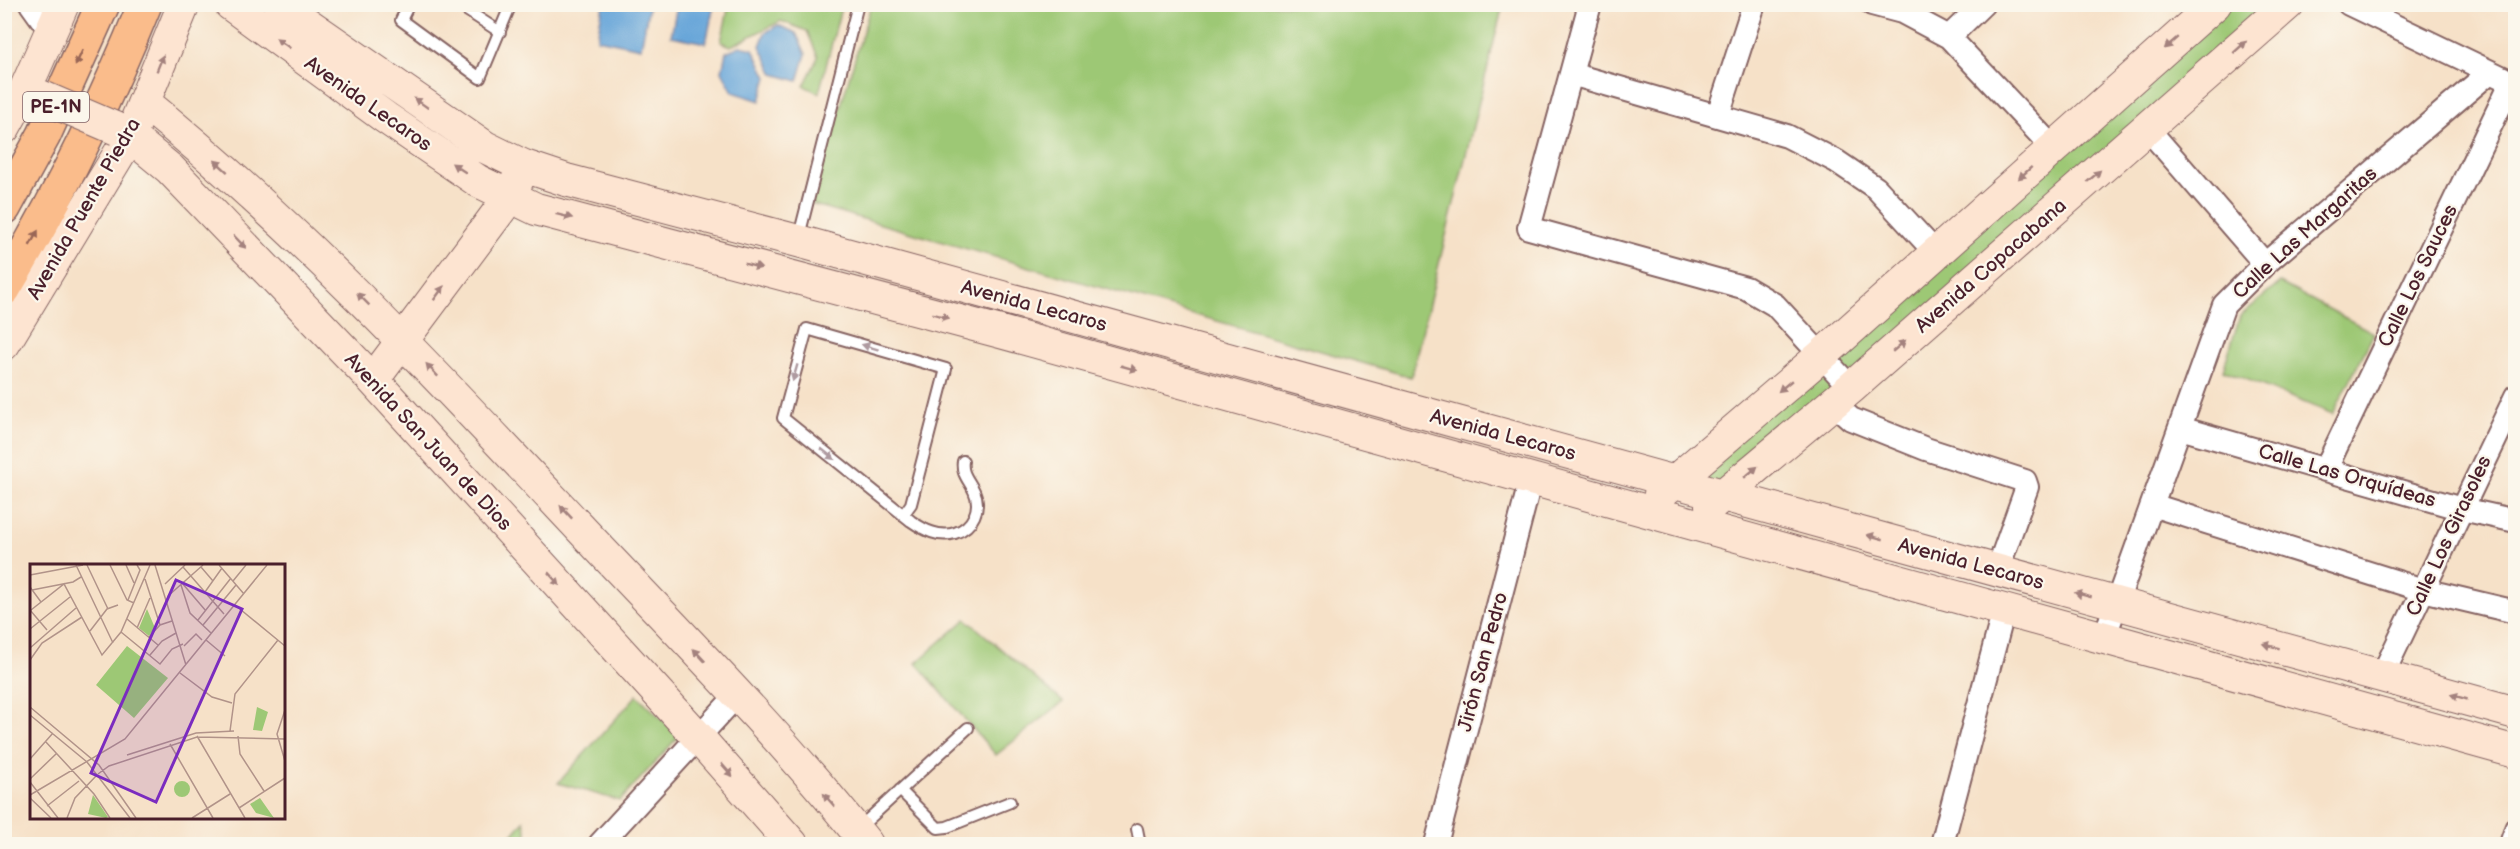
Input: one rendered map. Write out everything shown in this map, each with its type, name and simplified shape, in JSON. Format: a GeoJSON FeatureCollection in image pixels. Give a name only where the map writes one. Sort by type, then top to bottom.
{"type":"FeatureCollection","features":[{"type":"Feature","properties":{"kind":"highway","name":"PE-1N"},"geometry":{"type":"LineString","coordinates":[[4,208],[44,135],[103,4]]}},
{"type":"Feature","properties":{"kind":"highway","name":"PE-1N"},"geometry":{"type":"LineString","coordinates":[[4,289],[80,153],[145,4]]}},
{"type":"Feature","properties":{"kind":"main road","name":"Avenida Puente Piedra"},"geometry":{"type":"LineString","coordinates":[[4,344],[123,133],[144,102],[184,4]]}},
{"type":"Feature","properties":{"kind":"main road","name":"Avenida Lecaros"},"geometry":{"type":"LineString","coordinates":[[230,4],[386,118],[478,181],[509,198],[536,209],[996,336],[1531,479],[2516,752]]}},
{"type":"Feature","properties":{"kind":"main road","name":"Avenida Lecaros"},"geometry":{"type":"LineString","coordinates":[[279,4],[485,147],[524,166],[566,180],[798,241],[2516,713]]}},
{"type":"Feature","properties":{"kind":"main road"},"geometry":{"type":"LineString","coordinates":[[1643,510],[1671,482],[1821,356],[2215,4]]}},
{"type":"Feature","properties":{"kind":"main road","name":"Avenida Copacabana"},"geometry":{"type":"LineString","coordinates":[[1690,524],[2148,129],[2288,4]]}},
{"type":"Feature","properties":{"kind":"main road"},"geometry":{"type":"LineString","coordinates":[[4,128],[57,18]]}},
{"type":"Feature","properties":{"kind":"main road","name":"Avenida San Juan de Dios"},"geometry":{"type":"LineString","coordinates":[[23,89],[123,133],[170,169],[373,381],[697,736],[792,844]]}},
{"type":"Feature","properties":{"kind":"main road"},"geometry":{"type":"LineString","coordinates":[[144,102],[204,150],[309,246],[404,341],[737,695],[862,838]]}},
{"type":"Feature","properties":{"kind":"main road"},"geometry":{"type":"LineString","coordinates":[[373,381],[509,198],[524,166]]}},
{"type":"Feature","properties":{"kind":"street"},"geometry":{"type":"LineString","coordinates":[[31,4],[57,18]]}},
{"type":"Feature","properties":{"kind":"street"},"geometry":{"type":"LineString","coordinates":[[1590,4],[1529,228],[1746,288],[1775,305],[1821,356],[1842,395],[1851,419],[1926,449],[2025,481],[2027,487],[1996,571]]}},
{"type":"Feature","properties":{"kind":"street"},"geometry":{"type":"LineString","coordinates":[[1718,115],[1754,4]]}},
{"type":"Feature","properties":{"kind":"street"},"geometry":{"type":"LineString","coordinates":[[1872,4],[1902,12],[1949,37],[2053,148]]}},
{"type":"Feature","properties":{"kind":"street"},"geometry":{"type":"LineString","coordinates":[[1949,37],[1983,4]]}},
{"type":"Feature","properties":{"kind":"street"},"geometry":{"type":"LineString","coordinates":[[2349,4],[2514,82]]}},
{"type":"Feature","properties":{"kind":"street","name":"Calle Las Margaritas"},"geometry":{"type":"LineString","coordinates":[[2104,638],[2224,305],[2265,264],[2490,72]]}},
{"type":"Feature","properties":{"kind":"street"},"geometry":{"type":"LineString","coordinates":[[1571,74],[1787,136],[1836,161],[1876,188],[1936,253]]}},
{"type":"Feature","properties":{"kind":"street","name":"Calle Los Sauces"},"geometry":{"type":"LineString","coordinates":[[2325,470],[2514,82]]}},
{"type":"Feature","properties":{"kind":"street"},"geometry":{"type":"LineString","coordinates":[[2148,129],[2265,264]]}},
{"type":"Feature","properties":{"kind":"street","name":"Calle Los Girasoles"},"geometry":{"type":"LineString","coordinates":[[2382,676],[2516,396]]}},
{"type":"Feature","properties":{"kind":"street","name":"Calle Las Orquídeas"},"geometry":{"type":"LineString","coordinates":[[2180,429],[2462,509],[2516,521]]}},
{"type":"Feature","properties":{"kind":"street","name":"Jirón San Pedro"},"geometry":{"type":"LineString","coordinates":[[1436,844],[1531,479]]}},
{"type":"Feature","properties":{"kind":"street"},"geometry":{"type":"LineString","coordinates":[[2152,505],[2423,590],[2516,612]]}},
{"type":"Feature","properties":{"kind":"street"},"geometry":{"type":"LineString","coordinates":[[1942,844],[2004,610]]}},
{"type":"Feature","properties":{"kind":"street"},"geometry":{"type":"LineString","coordinates":[[600,844],[737,695]]}},
{"type":"Feature","properties":{"kind":"street"},"geometry":{"type":"LineString","coordinates":[[2511,844],[2516,829]]}},
{"type":"Feature","properties":{"kind":"lane"},"geometry":{"type":"LineString","coordinates":[[409,4],[401,20],[480,78],[512,4]]}},
{"type":"Feature","properties":{"kind":"lane"},"geometry":{"type":"LineString","coordinates":[[457,4],[500,32]]}},
{"type":"Feature","properties":{"kind":"lane"},"geometry":{"type":"LineString","coordinates":[[798,241],[858,4]]}},
{"type":"Feature","properties":{"kind":"lane"},"geometry":{"type":"LineString","coordinates":[[907,518],[946,369],[807,329],[783,418],[907,518],[933,533],[950,534],[960,531],[973,519],[977,499],[963,471],[963,461]]}},
{"type":"Feature","properties":{"kind":"lane"},"geometry":{"type":"LineString","coordinates":[[862,838],[900,790],[968,728]]}},
{"type":"Feature","properties":{"kind":"lane"},"geometry":{"type":"LineString","coordinates":[[900,790],[938,828],[947,827],[1010,801]]}},
{"type":"Feature","properties":{"kind":"lane"},"geometry":{"type":"LineString","coordinates":[[1137,829],[1140,844]]}},
{"type":"Feature","properties":{"kind":"green space"},"geometry":{"type":"Polygon","coordinates":[[[842,4],[819,93],[804,86],[818,57],[807,31],[781,21],[731,46],[721,42],[729,5],[842,4]]]}},
{"type":"Feature","properties":{"kind":"green space"},"geometry":{"type":"Polygon","coordinates":[[[871,5],[1503,5],[1411,377],[811,204],[871,5]]]}},
{"type":"Feature","properties":{"kind":"green space"},"geometry":{"type":"Polygon","coordinates":[[[2230,5],[2276,5],[1850,381],[1827,356],[2230,5]]]}},
{"type":"Feature","properties":{"kind":"green space"},"geometry":{"type":"Polygon","coordinates":[[[2280,283],[2374,333],[2333,414],[2223,370],[2240,316],[2280,283]]]}},
{"type":"Feature","properties":{"kind":"green space"},"geometry":{"type":"Polygon","coordinates":[[[1820,361],[1845,388],[1720,491],[1678,481],[1820,361]]]}},
{"type":"Feature","properties":{"kind":"green space"},"geometry":{"type":"Polygon","coordinates":[[[966,619],[1063,702],[996,755],[916,663],[966,619]]]}},
{"type":"Feature","properties":{"kind":"green space"},"geometry":{"type":"Polygon","coordinates":[[[637,695],[679,736],[620,801],[558,783],[637,695]]]}},
{"type":"Feature","properties":{"kind":"green space"},"geometry":{"type":"Polygon","coordinates":[[[524,821],[529,844],[505,844],[524,821]]]}},
{"type":"Feature","properties":{"kind":"water"},"geometry":{"type":"Polygon","coordinates":[[[603,5],[649,5],[641,48],[597,39],[603,5]]]}},
{"type":"Feature","properties":{"kind":"water"},"geometry":{"type":"Polygon","coordinates":[[[677,5],[714,5],[706,43],[671,36],[677,5]]]}},
{"type":"Feature","properties":{"kind":"water"},"geometry":{"type":"Polygon","coordinates":[[[778,25],[796,33],[806,54],[798,81],[774,74],[760,46],[765,33],[778,25]]]}},
{"type":"Feature","properties":{"kind":"water"},"geometry":{"type":"Polygon","coordinates":[[[740,46],[753,49],[767,77],[760,101],[733,92],[722,71],[726,52],[740,46]]]}}]}
